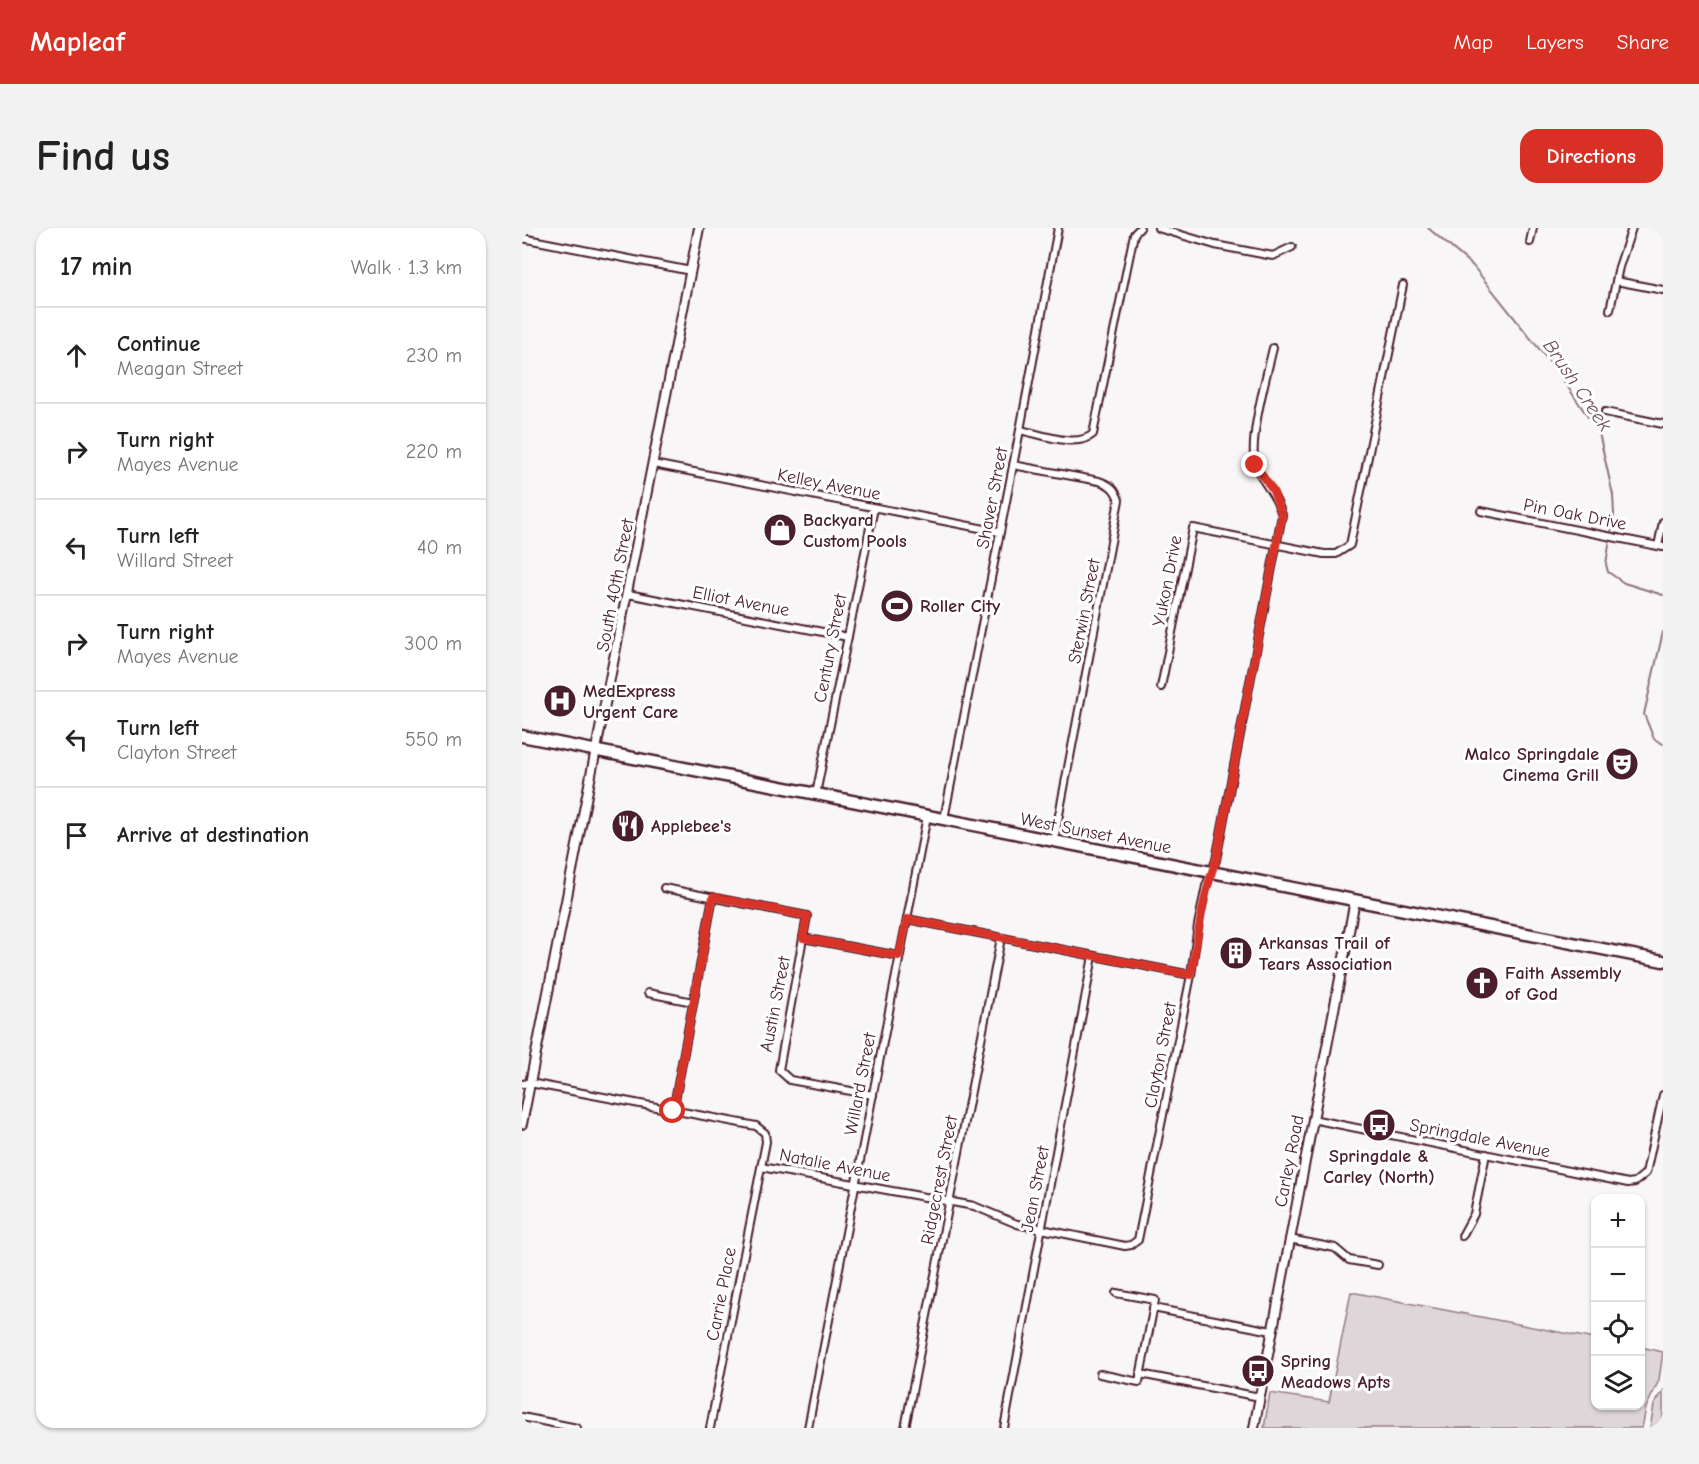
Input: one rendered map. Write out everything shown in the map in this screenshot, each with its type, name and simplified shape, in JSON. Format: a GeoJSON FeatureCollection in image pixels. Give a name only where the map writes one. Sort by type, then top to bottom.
{"type":"FeatureCollection","features":[{"type":"Feature","properties":{"kind":"highway","name":"West Sunset Avenue"},"geometry":{"type":"LineString","coordinates":[[522,736],[1663,962]]}},
{"type":"Feature","properties":{"kind":"street","name":"South 40th Street"},"geometry":{"type":"LineString","coordinates":[[522,1124],[526,1084],[598,750],[699,228]]}},
{"type":"Feature","properties":{"kind":"street"},"geometry":{"type":"LineString","coordinates":[[1020,430],[1058,228]]}},
{"type":"Feature","properties":{"kind":"street","name":"Shaver Street"},"geometry":{"type":"LineString","coordinates":[[944,819],[1020,430],[1075,441],[1086,440],[1093,434],[1134,234],[1140,228]]}},
{"type":"Feature","properties":{"kind":"street"},"geometry":{"type":"LineString","coordinates":[[1158,228],[1215,245],[1273,255],[1293,247]]}},
{"type":"Feature","properties":{"kind":"street"},"geometry":{"type":"LineString","coordinates":[[1530,242],[1533,228]]}},
{"type":"Feature","properties":{"kind":"street"},"geometry":{"type":"LineString","coordinates":[[1610,310],[1616,280],[1632,228]]}},
{"type":"Feature","properties":{"kind":"street"},"geometry":{"type":"LineString","coordinates":[[522,238],[691,271]]}},
{"type":"Feature","properties":{"kind":"street"},"geometry":{"type":"LineString","coordinates":[[1616,280],[1663,290]]}},
{"type":"Feature","properties":{"kind":"street"},"geometry":{"type":"LineString","coordinates":[[1276,545],[1324,554],[1336,554],[1350,545],[1403,285]]}},
{"type":"Feature","properties":{"kind":"street","name":"Clayton Street"},"geometry":{"type":"LineString","coordinates":[[1136,1243],[1140,1235],[1191,975],[1198,925],[1211,872],[1282,515],[1278,502],[1261,476],[1253,456],[1273,348]]}},
{"type":"Feature","properties":{"kind":"street"},"geometry":{"type":"LineString","coordinates":[[1605,412],[1663,424]]}},
{"type":"Feature","properties":{"kind":"street","name":"Kelley Avenue"},"geometry":{"type":"LineString","coordinates":[[653,464],[1000,532]]}},
{"type":"Feature","properties":{"kind":"street","name":"Sterwin Street"},"geometry":{"type":"LineString","coordinates":[[1013,465],[1100,481],[1110,485],[1116,491],[1119,500],[1054,842]]}},
{"type":"Feature","properties":{"kind":"street","name":"Century Street"},"geometry":{"type":"LineString","coordinates":[[816,794],[874,508]]}},
{"type":"Feature","properties":{"kind":"street","name":"Pin Oak Drive"},"geometry":{"type":"LineString","coordinates":[[1481,511],[1661,546]]}},
{"type":"Feature","properties":{"kind":"street"},"geometry":{"type":"LineString","coordinates":[[1661,546],[1663,522]]}},
{"type":"Feature","properties":{"kind":"street","name":"Yukon Drive"},"geometry":{"type":"LineString","coordinates":[[1161,687],[1193,528],[1276,545]]}},
{"type":"Feature","properties":{"kind":"street","name":"Elliot Avenue"},"geometry":{"type":"LineString","coordinates":[[628,594],[848,637]]}},
{"type":"Feature","properties":{"kind":"street","name":"Willard Street"},"geometry":{"type":"LineString","coordinates":[[808,1428],[927,816]]}},
{"type":"Feature","properties":{"kind":"street"},"geometry":{"type":"LineString","coordinates":[[664,888],[713,897],[673,1111]]}},
{"type":"Feature","properties":{"kind":"street","name":"Austin Street"},"geometry":{"type":"LineString","coordinates":[[713,897],[807,916],[778,1065],[781,1074],[790,1080],[873,1095]]}},
{"type":"Feature","properties":{"kind":"street","name":"Carley Road"},"geometry":{"type":"LineString","coordinates":[[1254,1428],[1355,900]]}},
{"type":"Feature","properties":{"kind":"street"},"geometry":{"type":"LineString","coordinates":[[907,919],[1191,975]]}},
{"type":"Feature","properties":{"kind":"street"},"geometry":{"type":"LineString","coordinates":[[803,938],[899,956]]}},
{"type":"Feature","properties":{"kind":"street","name":"Ridgecrest Street"},"geometry":{"type":"LineString","coordinates":[[905,1428],[1001,938]]}},
{"type":"Feature","properties":{"kind":"street","name":"Jean Street"},"geometry":{"type":"LineString","coordinates":[[1004,1428],[1094,956]]}},
{"type":"Feature","properties":{"kind":"street"},"geometry":{"type":"LineString","coordinates":[[648,993],[693,1002]]}},
{"type":"Feature","properties":{"kind":"street"},"geometry":{"type":"LineString","coordinates":[[522,1078],[526,1084]]}},
{"type":"Feature","properties":{"kind":"street","name":"Natalie Avenue"},"geometry":{"type":"LineString","coordinates":[[526,1084],[761,1129],[765,1133],[766,1142],[761,1167],[974,1206],[1006,1220],[1125,1246],[1136,1243]]}},
{"type":"Feature","properties":{"kind":"street","name":"Springdale Avenue"},"geometry":{"type":"LineString","coordinates":[[1312,1119],[1628,1183],[1641,1178],[1649,1166],[1663,1095]]}},
{"type":"Feature","properties":{"kind":"street"},"geometry":{"type":"LineString","coordinates":[[1462,1236],[1474,1214],[1486,1154]]}},
{"type":"Feature","properties":{"kind":"street","name":"Carrie Place"},"geometry":{"type":"LineString","coordinates":[[710,1428],[761,1167]]}},
{"type":"Feature","properties":{"kind":"street"},"geometry":{"type":"LineString","coordinates":[[1289,1239],[1335,1248],[1349,1260],[1378,1265]]}},
{"type":"Feature","properties":{"kind":"street"},"geometry":{"type":"LineString","coordinates":[[1101,1374],[1138,1382],[1155,1300],[1116,1293]]}},
{"type":"Feature","properties":{"kind":"street"},"geometry":{"type":"LineString","coordinates":[[1153,1308],[1272,1331]]}},
{"type":"Feature","properties":{"kind":"street"},"geometry":{"type":"LineString","coordinates":[[1140,1374],[1260,1397]]}},
{"type":"Feature","properties":{"kind":"street"},"geometry":{"type":"LineString","coordinates":[[522,1417],[577,1428]]}},
{"type":"Feature","properties":{"kind":"shaded area"},"geometry":{"type":"Polygon","coordinates":[[[1351,1292],[1591,1338],[1591,1410],[1645,1410],[1645,1348],[1663,1352],[1659,1380],[1646,1408],[1642,1428],[1264,1428],[1270,1393],[1329,1402],[1351,1292]]]}},
{"type":"Feature","properties":{"kind":"shaded area"},"geometry":{"type":"Polygon","coordinates":[[[1663,1391],[1663,1428],[1650,1428],[1654,1405],[1663,1391]]]}},
{"type":"Feature","properties":{"kind":"waterway","name":"Brush Creek"},"geometry":{"type":"LineString","coordinates":[[1428,228],[1473,266],[1559,374],[1599,433],[1613,495],[1614,514],[1606,564],[1608,572],[1624,583],[1663,595]]}},
{"type":"Feature","properties":{"kind":"waterway","name":"Brush Creek"},"geometry":{"type":"LineString","coordinates":[[1663,632],[1644,714],[1654,739],[1663,744]]}},
{"type":"Feature","properties":{"kind":"place","name":"Backyard Custom Pools"},"geometry":{"type":"Point","coordinates":[780,530]}},
{"type":"Feature","properties":{"kind":"place","name":"Roller City"},"geometry":{"type":"Point","coordinates":[897,606]}},
{"type":"Feature","properties":{"kind":"place","name":"MedExpress Urgent Care"},"geometry":{"type":"Point","coordinates":[560,701]}},
{"type":"Feature","properties":{"kind":"place","name":"Malco Springdale Cinema Grill"},"geometry":{"type":"Point","coordinates":[1622,764]}},
{"type":"Feature","properties":{"kind":"place","name":"Applebee's"},"geometry":{"type":"Point","coordinates":[628,826]}},
{"type":"Feature","properties":{"kind":"place","name":"Arkansas Trail of Tears Association"},"geometry":{"type":"Point","coordinates":[1236,953]}},
{"type":"Feature","properties":{"kind":"place","name":"Faith Assembly of God"},"geometry":{"type":"Point","coordinates":[1482,983]}},
{"type":"Feature","properties":{"kind":"place","name":"Springdale & Carley (North)"},"geometry":{"type":"Point","coordinates":[1379,1125]}},
{"type":"Feature","properties":{"kind":"place","name":"Spring Meadows Apts"},"geometry":{"type":"Point","coordinates":[1258,1371]}},
{"type":"Feature","properties":{"kind":"route"},"geometry":{"type":"LineString","coordinates":[[673,1111],[713,897],[807,916],[803,938],[899,956],[907,919],[1191,975],[1198,925],[1206,886],[1216,860],[1282,515],[1273,491],[1255,465]]}}]}
